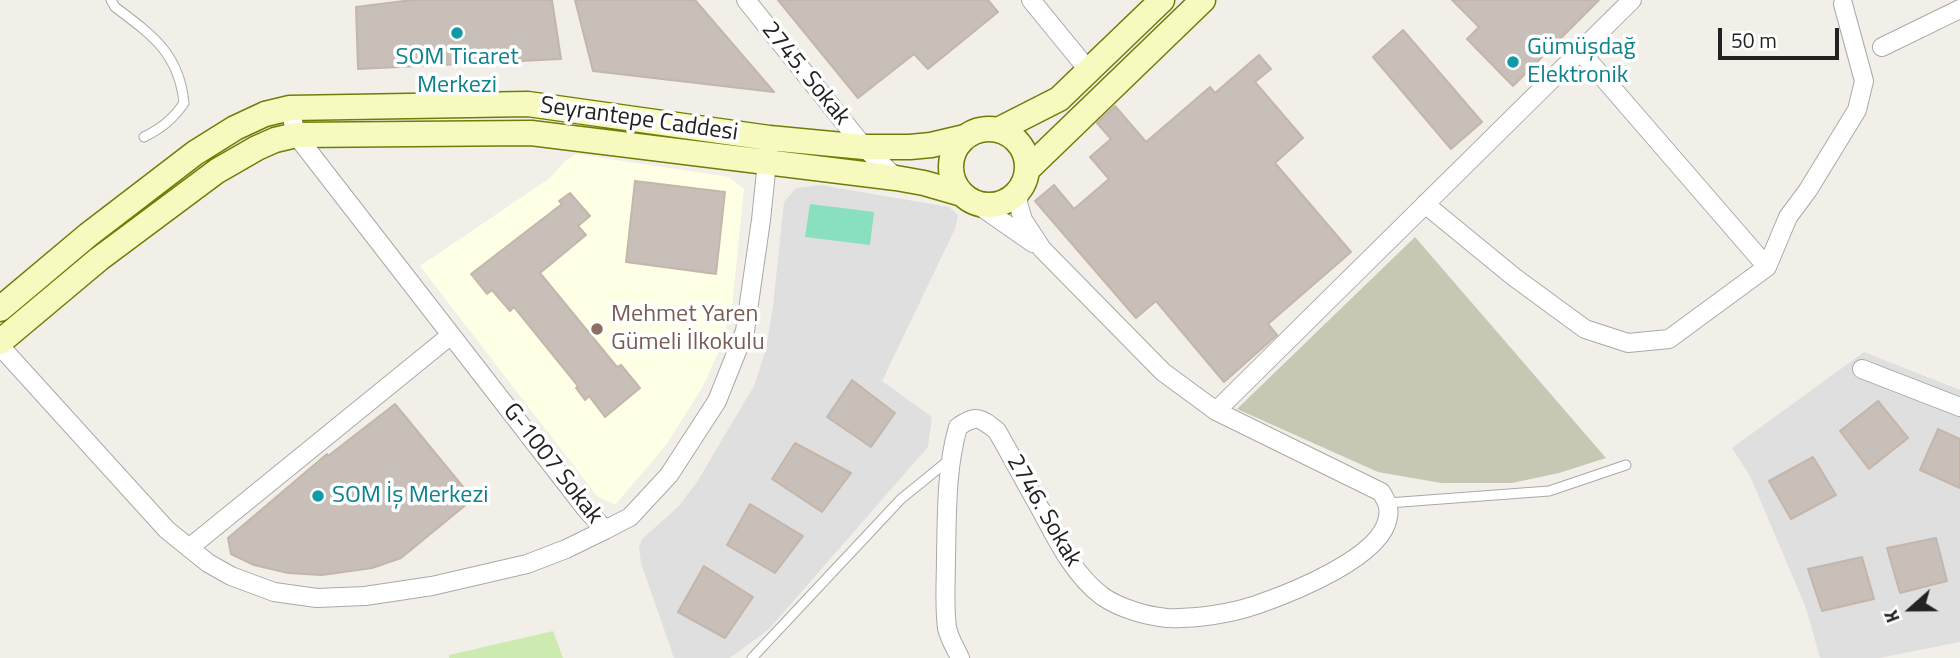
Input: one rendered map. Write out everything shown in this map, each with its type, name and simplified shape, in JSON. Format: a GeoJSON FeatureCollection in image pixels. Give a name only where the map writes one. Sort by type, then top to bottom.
{"type":"FeatureCollection","features":[{"type":"Feature","properties":{"kind":"main road"},"geometry":{"type":"LineString","coordinates":[[998,130],[1059,99],[1162,0]]}},
{"type":"Feature","properties":{"kind":"main road"},"geometry":{"type":"LineString","coordinates":[[1023,180],[1026,156],[1020,144],[1010,135],[998,130],[975,131],[965,137],[953,155],[951,165],[955,186],[969,199],[986,206],[1004,203],[1023,180],[1203,0]]}},
{"type":"Feature","properties":{"kind":"main road","name":"Seyrantepe Caddesi"},"geometry":{"type":"LineString","coordinates":[[0,309],[88,235],[195,153],[235,128],[265,114],[290,108],[528,104],[769,138],[864,147],[910,148],[965,137]]}},
{"type":"Feature","properties":{"kind":"main road","name":"Seyrantepe Caddesi"},"geometry":{"type":"LineString","coordinates":[[0,344],[99,259],[218,171],[257,148],[296,135],[531,133],[896,178],[924,183],[969,199]]}},
{"type":"Feature","properties":{"kind":"street","name":"2745. Sokak"},"geometry":{"type":"LineString","coordinates":[[746,0],[864,147],[896,178]]}},
{"type":"Feature","properties":{"kind":"street"},"geometry":{"type":"LineString","coordinates":[[1031,0],[1089,71]]}},
{"type":"Feature","properties":{"kind":"street"},"geometry":{"type":"LineString","coordinates":[[1216,411],[1632,0]]}},
{"type":"Feature","properties":{"kind":"street"},"geometry":{"type":"LineString","coordinates":[[1425,204],[1585,329],[1628,343],[1669,339],[1767,267],[1788,217],[1808,190],[1857,110],[1864,81],[1843,4]]}},
{"type":"Feature","properties":{"kind":"street"},"geometry":{"type":"LineString","coordinates":[[1882,47],[1960,9]]}},
{"type":"Feature","properties":{"kind":"street"},"geometry":{"type":"LineString","coordinates":[[1580,51],[1767,267]]}},
{"type":"Feature","properties":{"kind":"street","name":"G-1007 Sokak"},"geometry":{"type":"LineString","coordinates":[[290,108],[296,135],[605,530],[630,517],[669,475],[717,401],[745,331],[761,220],[769,138]]}},
{"type":"Feature","properties":{"kind":"street"},"geometry":{"type":"LineString","coordinates":[[1023,180],[1018,203],[1023,220],[1042,249]]}},
{"type":"Feature","properties":{"kind":"street"},"geometry":{"type":"LineString","coordinates":[[969,199],[1042,249],[1163,372],[1216,411],[1381,492],[1388,503]]}},
{"type":"Feature","properties":{"kind":"street"},"geometry":{"type":"LineString","coordinates":[[189,548],[451,335]]}},
{"type":"Feature","properties":{"kind":"street"},"geometry":{"type":"LineString","coordinates":[[0,344],[167,530],[208,563],[231,576],[274,592],[317,598],[365,596],[432,586],[527,564],[605,530]]}},
{"type":"Feature","properties":{"kind":"street"},"geometry":{"type":"LineString","coordinates":[[1862,369],[1960,407]]}},
{"type":"Feature","properties":{"kind":"street","name":"2746. Sokak"},"geometry":{"type":"LineString","coordinates":[[960,658],[947,631],[946,550],[950,459],[958,427],[970,418],[983,419],[997,431],[1080,576],[1103,597],[1133,611],[1166,618],[1205,616],[1255,605],[1332,573],[1368,548],[1384,531],[1389,516],[1388,503]]}},
{"type":"Feature","properties":{"kind":"lane"},"geometry":{"type":"LineString","coordinates":[[111,0],[169,53],[182,87],[184,103],[174,118],[161,129],[144,137]]}},
{"type":"Feature","properties":{"kind":"lane"},"geometry":{"type":"LineString","coordinates":[[752,658],[901,499],[950,459]]}},
{"type":"Feature","properties":{"kind":"lane"},"geometry":{"type":"LineString","coordinates":[[1388,503],[1549,491],[1626,465]]}},
{"type":"Feature","properties":{"kind":"shaded area","name":"Mehmet Yaren Gümeli İlkokulu"},"geometry":{"type":"Polygon","coordinates":[[[576,154],[729,177],[744,189],[732,306],[719,351],[703,386],[666,445],[615,505],[597,496],[420,266],[550,178],[565,161],[576,154]]]}},
{"type":"Feature","properties":{"kind":"shaded area"},"geometry":{"type":"Polygon","coordinates":[[[820,185],[949,207],[958,215],[955,229],[882,381],[932,417],[928,447],[769,629],[730,658],[674,658],[641,563],[639,547],[642,539],[679,506],[697,482],[754,386],[766,349],[784,202],[796,188],[820,185]]]}},
{"type":"Feature","properties":{"kind":"shaded area"},"geometry":{"type":"Polygon","coordinates":[[[1415,237],[1606,458],[1559,473],[1512,483],[1441,483],[1378,472],[1237,409],[1415,237]]]}},
{"type":"Feature","properties":{"kind":"shaded area"},"geometry":{"type":"Polygon","coordinates":[[[1864,352],[1960,390],[1960,642],[1879,658],[1820,658],[1806,608],[1750,476],[1732,448],[1864,352]]]}},
{"type":"Feature","properties":{"kind":"green space"},"geometry":{"type":"Polygon","coordinates":[[[810,204],[874,212],[870,245],[805,237],[810,204]]]}},
{"type":"Feature","properties":{"kind":"green space"},"geometry":{"type":"Polygon","coordinates":[[[553,631],[563,658],[449,658],[449,655],[553,631]]]}},
{"type":"Feature","properties":{"kind":"building","name":"SOM Ticaret Merkezi"},"geometry":{"type":"Polygon","coordinates":[[[412,0],[552,0],[561,59],[358,69],[356,7],[412,0]]]}},
{"type":"Feature","properties":{"kind":"building"},"geometry":{"type":"Polygon","coordinates":[[[575,0],[695,0],[774,92],[593,71],[575,0]]]}},
{"type":"Feature","properties":{"kind":"building"},"geometry":{"type":"Polygon","coordinates":[[[778,0],[988,0],[998,12],[928,69],[914,54],[858,98],[778,0]]]}},
{"type":"Feature","properties":{"kind":"building","name":"Gümüşdağ Elektronik"},"geometry":{"type":"Polygon","coordinates":[[[1452,0],[1599,0],[1513,86],[1467,39],[1479,27],[1452,0]]]}},
{"type":"Feature","properties":{"kind":"building"},"geometry":{"type":"Polygon","coordinates":[[[1403,30],[1482,122],[1451,149],[1373,57],[1403,30]]]}},
{"type":"Feature","properties":{"kind":"building"},"geometry":{"type":"Polygon","coordinates":[[[1259,55],[1271,69],[1255,82],[1303,138],[1275,163],[1351,252],[1268,324],[1277,335],[1224,382],[1156,301],[1136,318],[1035,201],[1054,185],[1074,209],[1109,179],[1090,157],[1111,139],[1097,123],[1115,106],[1146,142],[1210,87],[1215,93],[1259,55]]]}},
{"type":"Feature","properties":{"kind":"building"},"geometry":{"type":"Polygon","coordinates":[[[635,181],[725,192],[716,274],[626,262],[635,181]]]}},
{"type":"Feature","properties":{"kind":"building"},"geometry":{"type":"Polygon","coordinates":[[[570,193],[590,216],[578,226],[586,235],[540,273],[617,367],[621,365],[640,388],[605,417],[589,396],[585,400],[576,388],[578,386],[514,307],[510,311],[492,290],[487,294],[471,274],[562,204],[559,201],[570,193]]]}},
{"type":"Feature","properties":{"kind":"building"},"geometry":{"type":"Polygon","coordinates":[[[852,380],[895,413],[871,447],[827,417],[852,380]]]}},
{"type":"Feature","properties":{"kind":"building"},"geometry":{"type":"Polygon","coordinates":[[[1878,401],[1908,438],[1869,469],[1840,431],[1878,401]]]}},
{"type":"Feature","properties":{"kind":"building"},"geometry":{"type":"Polygon","coordinates":[[[395,404],[473,499],[401,558],[372,568],[322,575],[288,573],[254,565],[231,554],[228,538],[327,454],[328,456],[395,404]]]}},
{"type":"Feature","properties":{"kind":"building"},"geometry":{"type":"Polygon","coordinates":[[[1938,429],[1960,439],[1960,488],[1920,470],[1938,429]]]}},
{"type":"Feature","properties":{"kind":"building"},"geometry":{"type":"Polygon","coordinates":[[[795,443],[851,473],[822,512],[772,479],[795,443]]]}},
{"type":"Feature","properties":{"kind":"building"},"geometry":{"type":"Polygon","coordinates":[[[1813,457],[1836,495],[1791,519],[1769,481],[1813,457]]]}},
{"type":"Feature","properties":{"kind":"building"},"geometry":{"type":"Polygon","coordinates":[[[750,504],[803,536],[775,573],[727,545],[750,504]]]}},
{"type":"Feature","properties":{"kind":"building"},"geometry":{"type":"Polygon","coordinates":[[[1936,538],[1947,581],[1900,593],[1887,548],[1936,538]]]}},
{"type":"Feature","properties":{"kind":"building"},"geometry":{"type":"Polygon","coordinates":[[[1862,557],[1874,599],[1822,611],[1808,569],[1862,557]]]}},
{"type":"Feature","properties":{"kind":"building"},"geometry":{"type":"Polygon","coordinates":[[[704,566],[753,597],[725,638],[678,612],[704,566]]]}},
{"type":"Feature","properties":{"kind":"place","name":"SOM Ticaret Merkezi"},"geometry":{"type":"Point","coordinates":[457,33]}},
{"type":"Feature","properties":{"kind":"place","name":"Gümüşdağ Elektronik"},"geometry":{"type":"Point","coordinates":[1513,62]}},
{"type":"Feature","properties":{"kind":"place","name":"Mehmet Yaren Gümeli İlkokulu"},"geometry":{"type":"Point","coordinates":[597,329]}},
{"type":"Feature","properties":{"kind":"place","name":"SOM İş Merkezi"},"geometry":{"type":"Point","coordinates":[318,496]}}]}
